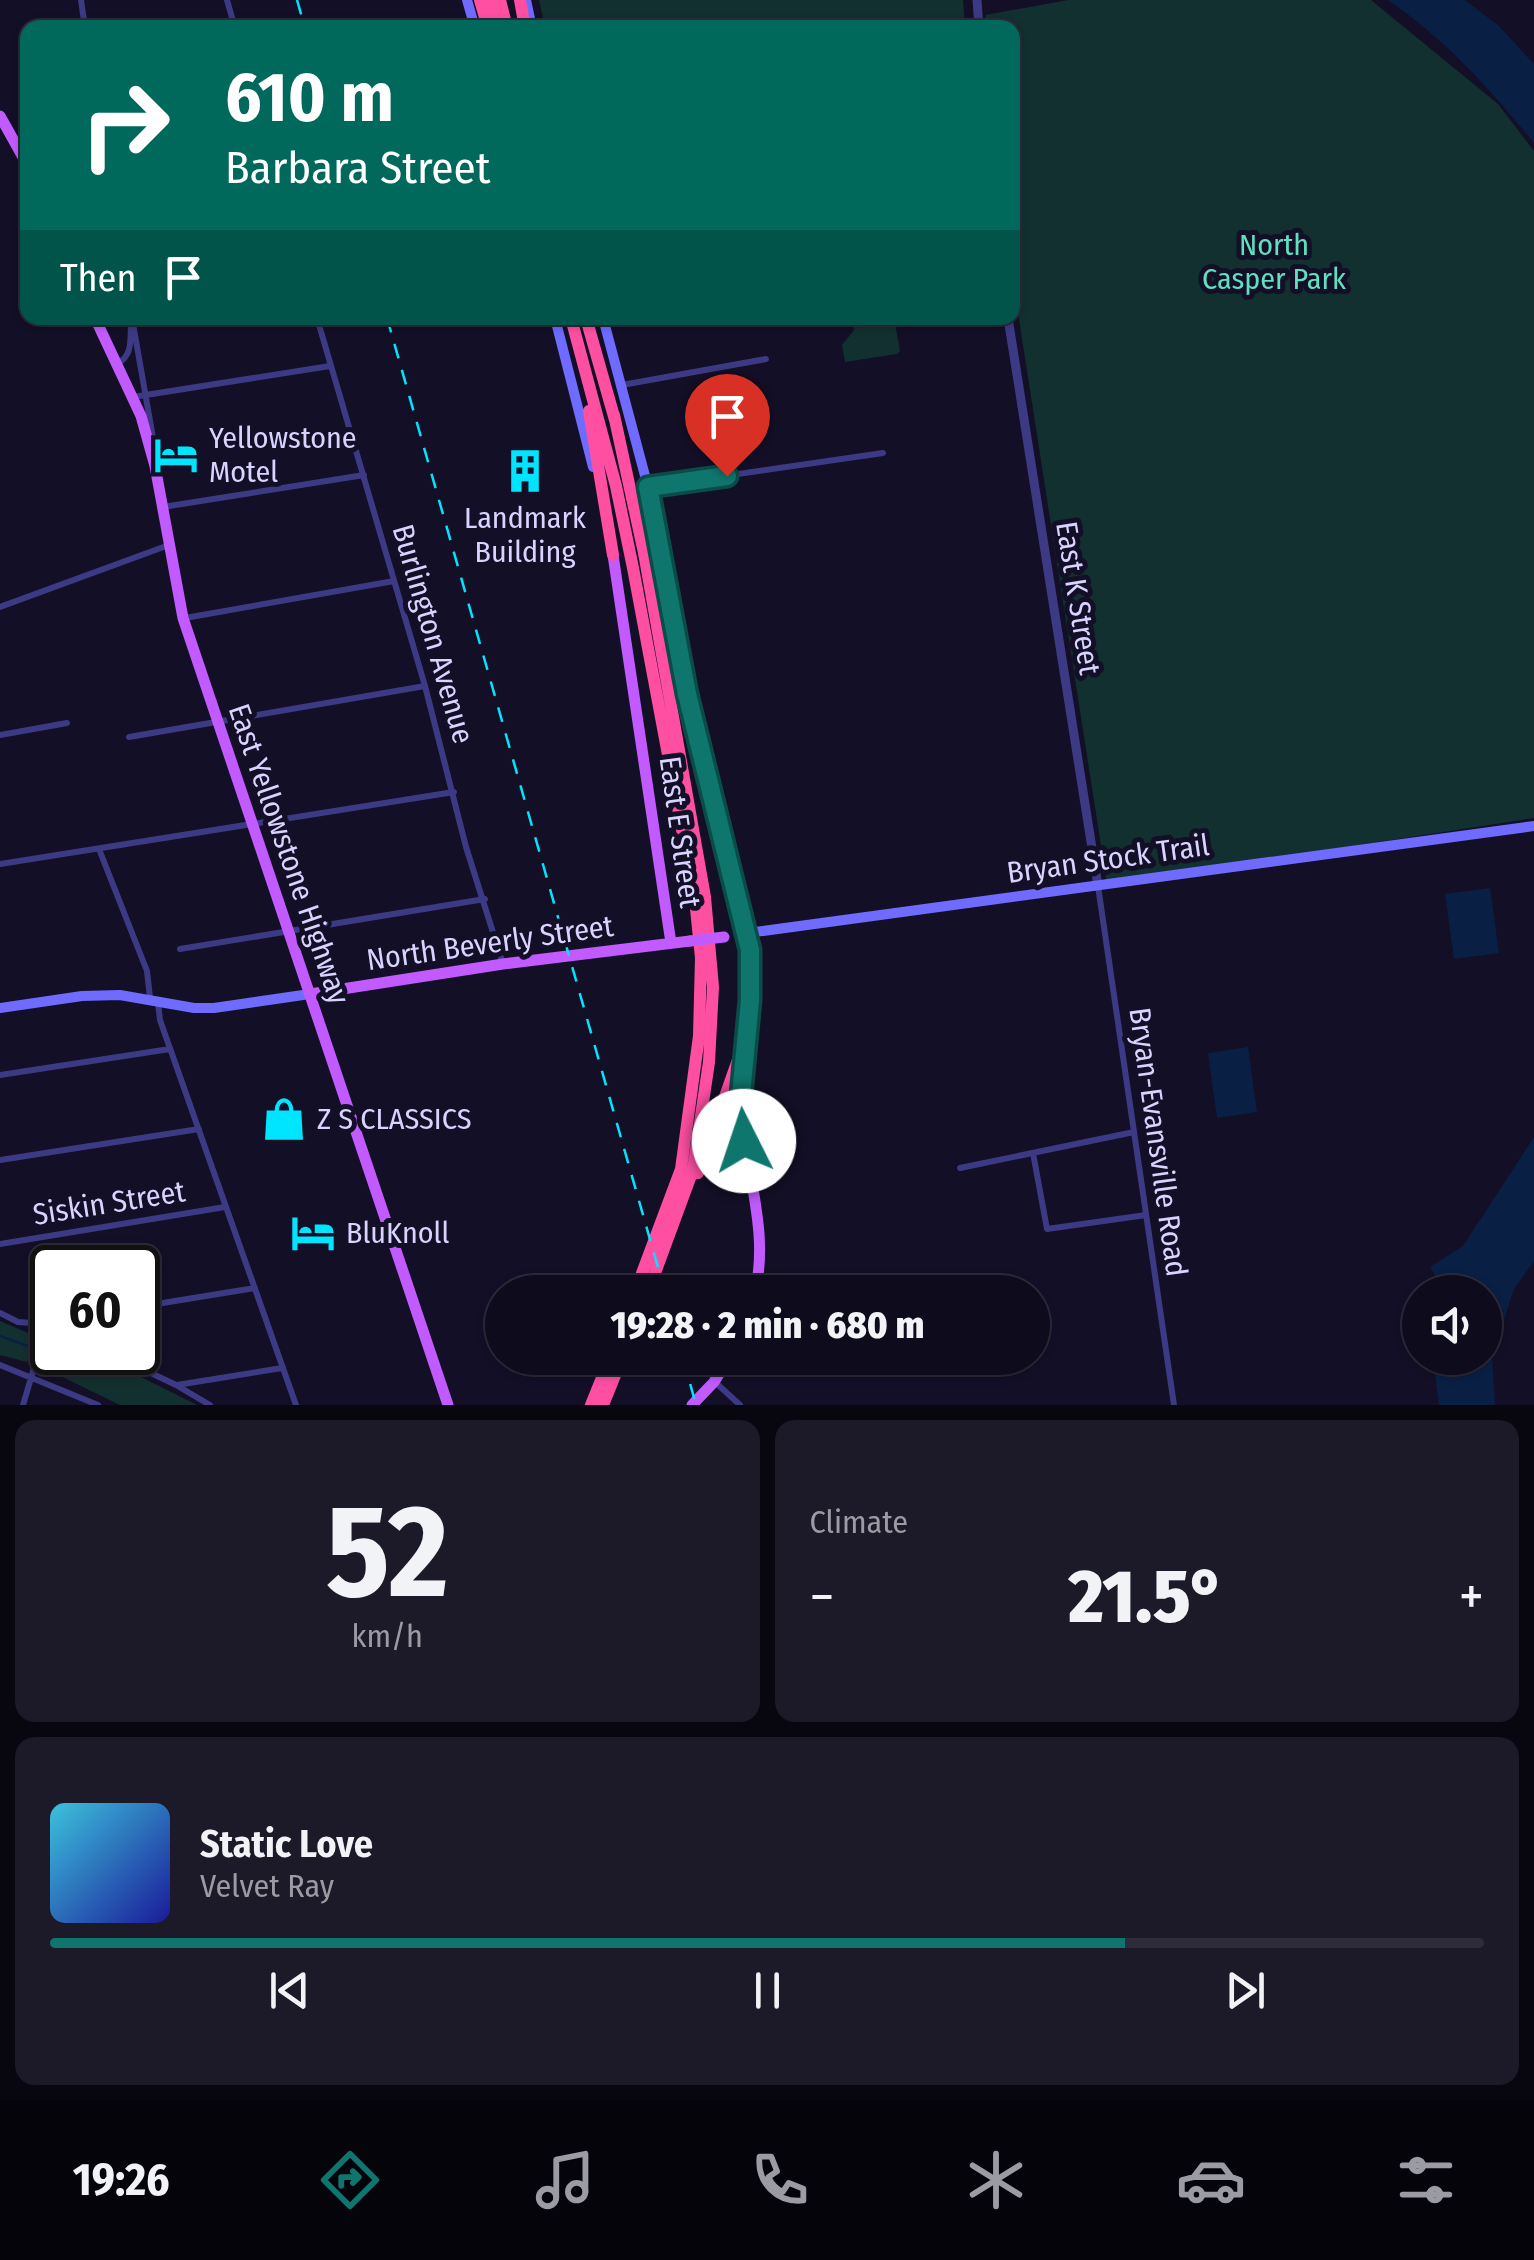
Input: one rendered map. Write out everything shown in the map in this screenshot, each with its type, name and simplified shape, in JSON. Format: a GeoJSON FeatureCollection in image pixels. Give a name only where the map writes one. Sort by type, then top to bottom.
{"type":"FeatureCollection","features":[{"type":"Feature","properties":{"kind":"highway"},"geometry":{"type":"LineString","coordinates":[[573,325],[630,551],[695,899],[701,958],[699,1036],[681,1169],[642,1275]]}},
{"type":"Feature","properties":{"kind":"highway"},"geometry":{"type":"LineString","coordinates":[[588,325],[672,620]]}},
{"type":"Feature","properties":{"kind":"highway"},"geometry":{"type":"LineString","coordinates":[[584,364],[612,555]]}},
{"type":"Feature","properties":{"kind":"highway"},"geometry":{"type":"LineString","coordinates":[[614,416],[648,572],[705,898],[711,956],[712,1032],[693,1170],[665,1249]]}},
{"type":"Feature","properties":{"kind":"highway"},"geometry":{"type":"LineString","coordinates":[[655,1275],[711,1142],[745,1040]]}},
{"type":"Feature","properties":{"kind":"highway"},"geometry":{"type":"LineString","coordinates":[[591,1405],[603,1375]]}},
{"type":"Feature","properties":{"kind":"highway"},"geometry":{"type":"LineString","coordinates":[[604,1405],[615,1375]]}},
{"type":"Feature","properties":{"kind":"main road"},"geometry":{"type":"LineString","coordinates":[[0,116],[20,152]]}},
{"type":"Feature","properties":{"kind":"main road","name":"East Yellowstone Highway"},"geometry":{"type":"LineString","coordinates":[[99,325],[140,395],[183,618],[448,1405]]}},
{"type":"Feature","properties":{"kind":"main road","name":"East E Street"},"geometry":{"type":"LineString","coordinates":[[558,325],[612,555],[671,943]]}},
{"type":"Feature","properties":{"kind":"main road"},"geometry":{"type":"LineString","coordinates":[[605,325],[648,487],[687,694],[748,933],[750,1000],[741,1095],[744,1141],[758,1216],[757,1275]]}},
{"type":"Feature","properties":{"kind":"main road","name":"Bryan Stock Trail"},"geometry":{"type":"LineString","coordinates":[[690,941],[1534,826]]}},
{"type":"Feature","properties":{"kind":"main road","name":"North Beverly Street"},"geometry":{"type":"LineString","coordinates":[[0,1008],[82,996],[214,1008],[503,964],[690,941]]}},
{"type":"Feature","properties":{"kind":"main road"},"geometry":{"type":"LineString","coordinates":[[692,1405],[718,1375]]}},
{"type":"Feature","properties":{"kind":"street"},"geometry":{"type":"LineString","coordinates":[[118,363],[126,359],[130,349],[132,325]]}},
{"type":"Feature","properties":{"kind":"street"},"geometry":{"type":"LineString","coordinates":[[133,325],[140,395],[330,366]]}},
{"type":"Feature","properties":{"kind":"street","name":"Burlington Avenue"},"geometry":{"type":"LineString","coordinates":[[319,325],[503,964]]}},
{"type":"Feature","properties":{"kind":"street","name":"East K Street"},"geometry":{"type":"LineString","coordinates":[[1009,325],[1098,886]]}},
{"type":"Feature","properties":{"kind":"street"},"geometry":{"type":"LineString","coordinates":[[622,385],[766,359]]}},
{"type":"Feature","properties":{"kind":"street"},"geometry":{"type":"LineString","coordinates":[[648,487],[884,454]]}},
{"type":"Feature","properties":{"kind":"street"},"geometry":{"type":"LineString","coordinates":[[163,506],[364,476]]}},
{"type":"Feature","properties":{"kind":"street"},"geometry":{"type":"LineString","coordinates":[[0,606],[169,545]]}},
{"type":"Feature","properties":{"kind":"street"},"geometry":{"type":"LineString","coordinates":[[183,618],[394,580]]}},
{"type":"Feature","properties":{"kind":"street"},"geometry":{"type":"LineString","coordinates":[[129,737],[425,686]]}},
{"type":"Feature","properties":{"kind":"street"},"geometry":{"type":"LineString","coordinates":[[0,734],[67,723]]}},
{"type":"Feature","properties":{"kind":"street"},"geometry":{"type":"LineString","coordinates":[[0,864],[454,792]]}},
{"type":"Feature","properties":{"kind":"street"},"geometry":{"type":"LineString","coordinates":[[99,849],[147,971],[160,1020],[296,1405]]}},
{"type":"Feature","properties":{"kind":"street","name":"Bryan-Evansville Road"},"geometry":{"type":"LineString","coordinates":[[1098,886],[1174,1405]]}},
{"type":"Feature","properties":{"kind":"street"},"geometry":{"type":"LineString","coordinates":[[180,949],[484,899]]}},
{"type":"Feature","properties":{"kind":"street"},"geometry":{"type":"LineString","coordinates":[[0,1075],[170,1048]]}},
{"type":"Feature","properties":{"kind":"street"},"geometry":{"type":"LineString","coordinates":[[0,1160],[200,1129]]}},
{"type":"Feature","properties":{"kind":"street"},"geometry":{"type":"LineString","coordinates":[[960,1168],[1134,1132]]}},
{"type":"Feature","properties":{"kind":"street"},"geometry":{"type":"LineString","coordinates":[[1034,1152],[1047,1229],[1146,1215]]}},
{"type":"Feature","properties":{"kind":"street","name":"Siskin Street"},"geometry":{"type":"LineString","coordinates":[[0,1244],[225,1207]]}},
{"type":"Feature","properties":{"kind":"street"},"geometry":{"type":"LineString","coordinates":[[160,1303],[255,1288]]}},
{"type":"Feature","properties":{"kind":"street"},"geometry":{"type":"LineString","coordinates":[[0,1313],[30,1323]]}},
{"type":"Feature","properties":{"kind":"street"},"geometry":{"type":"LineString","coordinates":[[0,1365],[98,1405]]}},
{"type":"Feature","properties":{"kind":"street"},"geometry":{"type":"LineString","coordinates":[[176,1385],[282,1368]]}},
{"type":"Feature","properties":{"kind":"street"},"geometry":{"type":"LineString","coordinates":[[155,1375],[210,1405]]}},
{"type":"Feature","properties":{"kind":"street"},"geometry":{"type":"LineString","coordinates":[[23,1405],[34,1377]]}},
{"type":"Feature","properties":{"kind":"street"},"geometry":{"type":"LineString","coordinates":[[714,1382],[740,1405]]}},
{"type":"Feature","properties":{"kind":"green space"},"geometry":{"type":"Polygon","coordinates":[[[539,0],[963,0],[964,20],[543,20],[539,0]]]}},
{"type":"Feature","properties":{"kind":"green space","name":"North Casper Park"},"geometry":{"type":"Polygon","coordinates":[[[1068,0],[1371,0],[1498,104],[1534,151],[1534,818],[1107,884],[1020,325],[1020,20],[986,20],[985,15],[1068,0]]]}},
{"type":"Feature","properties":{"kind":"green space"},"geometry":{"type":"Polygon","coordinates":[[[853,325],[895,325],[900,351],[845,362],[842,345],[854,330],[853,325]]]}},
{"type":"Feature","properties":{"kind":"green space"},"geometry":{"type":"Polygon","coordinates":[[[0,1321],[30,1334],[27,1362],[0,1355],[0,1321]]]}},
{"type":"Feature","properties":{"kind":"green space"},"geometry":{"type":"Polygon","coordinates":[[[58,1375],[137,1375],[197,1405],[120,1405],[58,1375]]]}},
{"type":"Feature","properties":{"kind":"water"},"geometry":{"type":"Polygon","coordinates":[[[1388,0],[1465,0],[1499,26],[1534,64],[1534,143],[1466,66],[1388,0]]]}},
{"type":"Feature","properties":{"kind":"water"},"geometry":{"type":"Polygon","coordinates":[[[1490,888],[1499,953],[1454,959],[1445,894],[1490,888]]]}},
{"type":"Feature","properties":{"kind":"water"},"geometry":{"type":"Polygon","coordinates":[[[1248,1047],[1257,1112],[1217,1118],[1208,1053],[1248,1047]]]}},
{"type":"Feature","properties":{"kind":"water"},"geometry":{"type":"Polygon","coordinates":[[[1534,1137],[1534,1261],[1514,1289],[1502,1325],[1502,1275],[1435,1275],[1430,1267],[1463,1246],[1534,1137]]]}},
{"type":"Feature","properties":{"kind":"water"},"geometry":{"type":"Polygon","coordinates":[[[1435,1375],[1493,1375],[1495,1405],[1439,1405],[1435,1375]]]}},
{"type":"Feature","properties":{"kind":"waterway"},"geometry":{"type":"LineString","coordinates":[[0,1336],[28,1346]]}},
{"type":"Feature","properties":{"kind":"railway"},"geometry":{"type":"LineString","coordinates":[[297,0],[303,20]]}},
{"type":"Feature","properties":{"kind":"railway"},"geometry":{"type":"LineString","coordinates":[[389,325],[660,1275]]}},
{"type":"Feature","properties":{"kind":"railway"},"geometry":{"type":"LineString","coordinates":[[688,1375],[696,1405]]}},
{"type":"Feature","properties":{"kind":"place","name":"Yellowstone Motel"},"geometry":{"type":"Point","coordinates":[176,455]}},
{"type":"Feature","properties":{"kind":"place","name":"Landmark Building"},"geometry":{"type":"Point","coordinates":[525,471]}},
{"type":"Feature","properties":{"kind":"place","name":"Z S CLASSICS"},"geometry":{"type":"Point","coordinates":[284,1119]}},
{"type":"Feature","properties":{"kind":"place","name":"BluKnoll"},"geometry":{"type":"Point","coordinates":[313,1233]}},
{"type":"Feature","properties":{"kind":"route"},"geometry":{"type":"LineString","coordinates":[[727,476],[648,487],[687,694],[748,933],[750,1000],[741,1095],[744,1141]]}}]}
